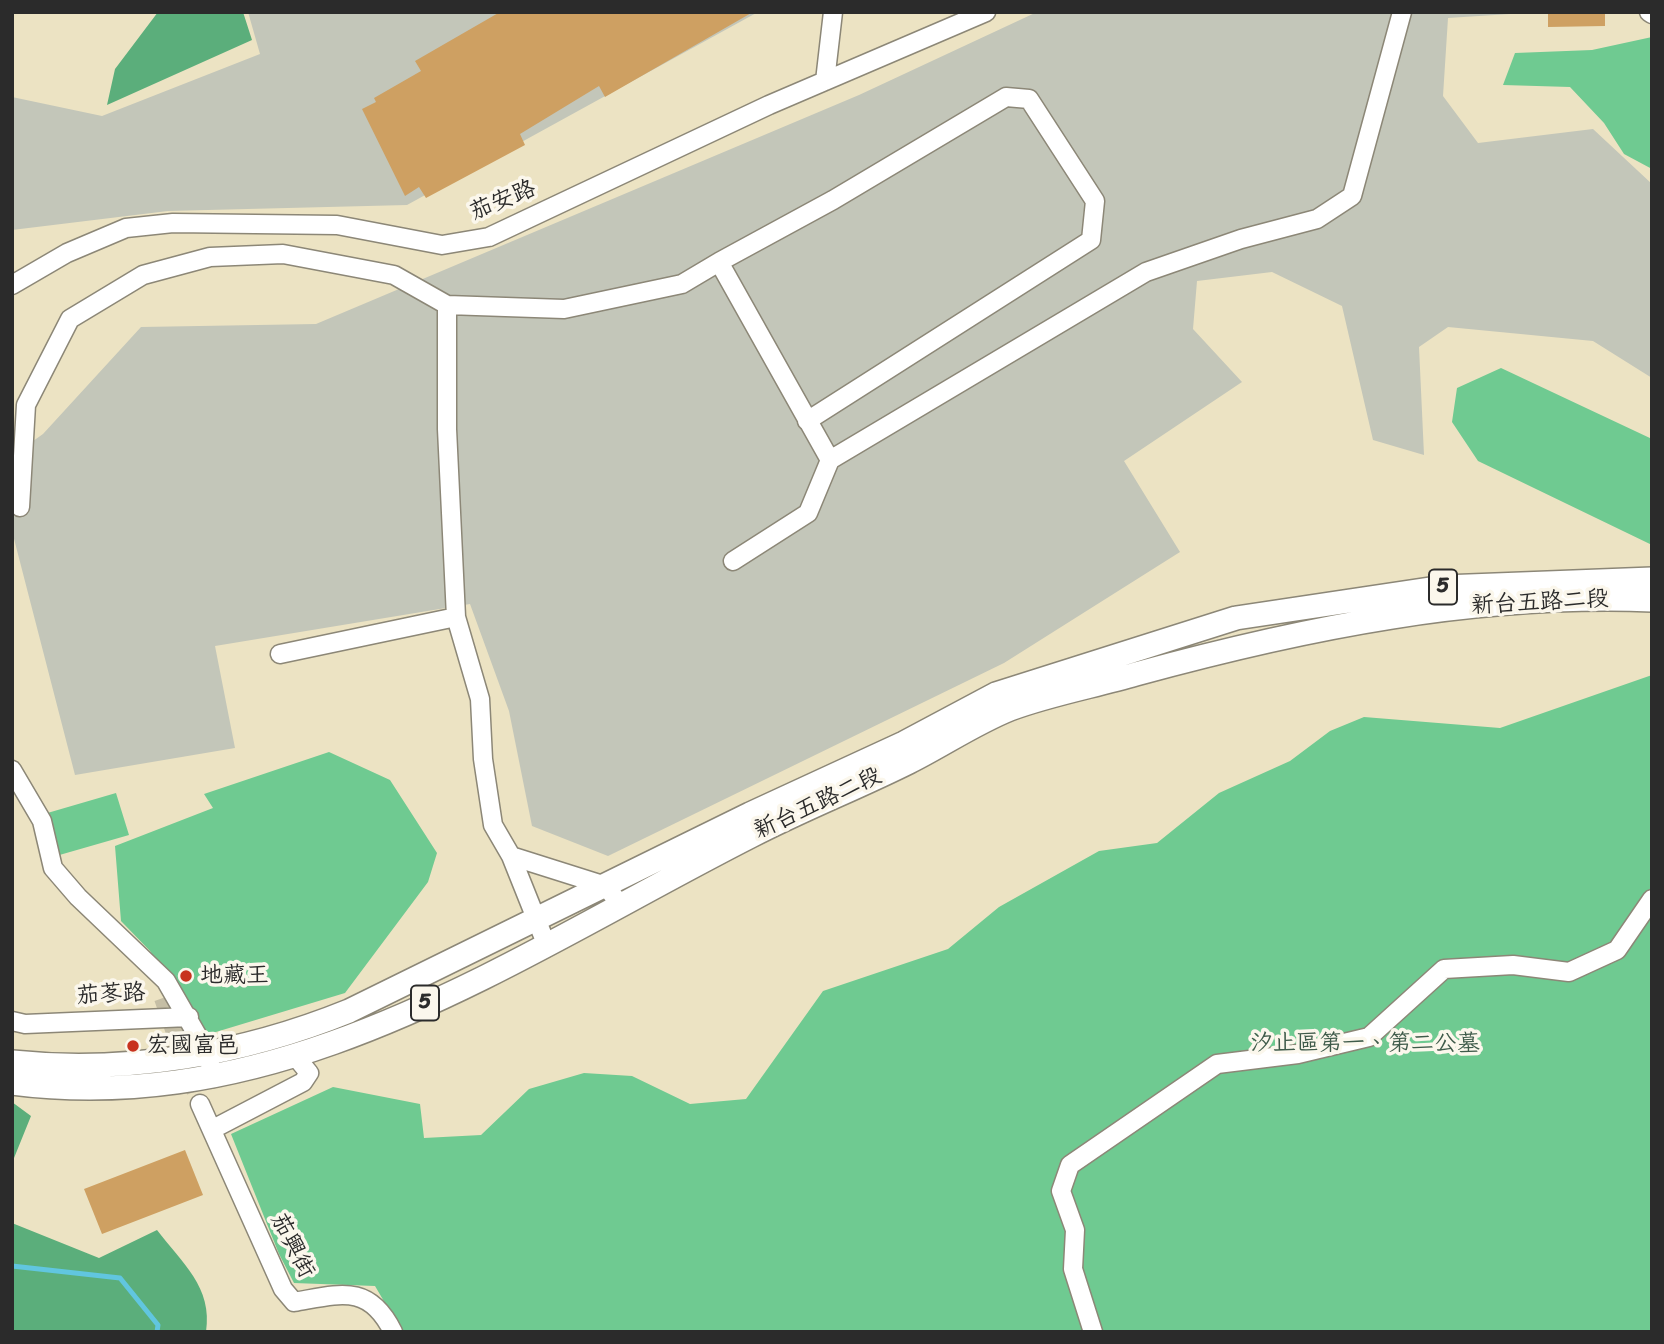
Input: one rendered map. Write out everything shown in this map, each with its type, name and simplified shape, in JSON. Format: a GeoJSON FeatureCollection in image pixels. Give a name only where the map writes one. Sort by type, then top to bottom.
{"type":"FeatureCollection","features":[{"type":"Feature","properties":{"kind":"main road","name":"新台五路二段"},"geometry":{"type":"LineString","coordinates":[[12,1062],[81,1066],[208,1054],[241,1048],[327,1020],[904,743],[996,694],[1236,618],[1443,587],[1652,579]]}},
{"type":"Feature","properties":{"kind":"main road","name":"新台五路二段"},"geometry":{"type":"LineString","coordinates":[[12,1083],[101,1089],[212,1078],[296,1057],[358,1035],[547,946],[752,835],[908,762],[1010,709],[1238,646],[1325,627],[1450,609],[1592,598],[1652,600]]}},
{"type":"Feature","properties":{"kind":"street"},"geometry":{"type":"LineString","coordinates":[[825,81],[833,12]]}},
{"type":"Feature","properties":{"kind":"street","name":"茄安路"},"geometry":{"type":"LineString","coordinates":[[12,285],[30,272],[94,240],[126,228],[337,225],[442,245],[489,237],[825,81],[986,12]]}},
{"type":"Feature","properties":{"kind":"street"},"geometry":{"type":"LineString","coordinates":[[733,561],[808,513],[830,460],[1146,272],[1241,239],[1317,219],[1352,196],[1402,12]]}},
{"type":"Feature","properties":{"kind":"street"},"geometry":{"type":"LineString","coordinates":[[20,506],[26,405],[69,319],[142,275],[210,257],[283,254],[394,275],[447,305],[564,309],[682,284],[833,201],[1006,97],[1029,99],[1095,201],[1091,240],[807,421]]}},
{"type":"Feature","properties":{"kind":"street"},"geometry":{"type":"LineString","coordinates":[[719,262],[830,460]]}},
{"type":"Feature","properties":{"kind":"street"},"geometry":{"type":"LineString","coordinates":[[447,305],[447,429],[456,617],[480,699],[483,759],[493,825],[511,856],[539,919],[547,946]]}},
{"type":"Feature","properties":{"kind":"street"},"geometry":{"type":"LineString","coordinates":[[280,654],[456,617]]}},
{"type":"Feature","properties":{"kind":"street"},"geometry":{"type":"LineString","coordinates":[[12,770],[42,821],[53,868],[78,897],[166,981],[208,1054],[212,1078]]}},
{"type":"Feature","properties":{"kind":"street"},"geometry":{"type":"LineString","coordinates":[[511,856],[610,883],[624,904]]}},
{"type":"Feature","properties":{"kind":"street"},"geometry":{"type":"LineString","coordinates":[[1093,1332],[1073,1269],[1075,1230],[1061,1191],[1070,1165],[1217,1064],[1298,1054],[1369,1037],[1444,969],[1513,965],[1569,972],[1617,950],[1652,898]]}},
{"type":"Feature","properties":{"kind":"street"},"geometry":{"type":"LineString","coordinates":[[121,936],[163,998]]}},
{"type":"Feature","properties":{"kind":"street","name":"茄苳路"},"geometry":{"type":"LineString","coordinates":[[12,1021],[25,1024],[189,1017]]}},
{"type":"Feature","properties":{"kind":"street"},"geometry":{"type":"LineString","coordinates":[[213,1129],[303,1082],[309,1073],[296,1057]]}},
{"type":"Feature","properties":{"kind":"street","name":"茄興街"},"geometry":{"type":"LineString","coordinates":[[200,1104],[283,1289],[294,1302],[358,1295],[384,1312],[393,1332]]}},
{"type":"Feature","properties":{"kind":"shaded area"},"geometry":{"type":"Polygon","coordinates":[[[248,12],[758,12],[407,205],[168,211],[12,230],[12,97],[102,116],[260,54],[248,12]]]}},
{"type":"Feature","properties":{"kind":"shaded area"},"geometry":{"type":"Polygon","coordinates":[[[1037,12],[1541,12],[1448,18],[1443,96],[1478,143],[1593,129],[1652,184],[1652,378],[1593,341],[1448,327],[1419,347],[1424,455],[1373,440],[1342,306],[1272,272],[1197,281],[1193,329],[1242,382],[1124,461],[1180,552],[1004,663],[608,856],[532,826],[509,711],[470,604],[215,646],[235,748],[75,775],[12,531],[12,456],[43,434],[141,327],[316,324],[859,95],[1037,12]]]}},
{"type":"Feature","properties":{"kind":"green space"},"geometry":{"type":"Polygon","coordinates":[[[158,12],[243,12],[252,40],[107,105],[115,69],[158,12]]]}},
{"type":"Feature","properties":{"kind":"green space"},"geometry":{"type":"Polygon","coordinates":[[[1652,37],[1652,169],[1624,154],[1604,123],[1570,87],[1503,85],[1515,53],[1592,50],[1652,37]]]}},
{"type":"Feature","properties":{"kind":"green space"},"geometry":{"type":"Polygon","coordinates":[[[1501,368],[1652,439],[1652,545],[1478,461],[1452,422],[1457,388],[1501,368]]]}},
{"type":"Feature","properties":{"kind":"green space","name":"汐止區第一、第二公墓"},"geometry":{"type":"Polygon","coordinates":[[[1652,675],[1652,1332],[402,1332],[375,1286],[294,1283],[279,1254],[231,1134],[333,1087],[420,1104],[424,1138],[481,1135],[529,1089],[584,1073],[632,1076],[690,1104],[746,1099],[823,991],[948,949],[999,907],[1099,851],[1157,843],[1219,793],[1290,761],[1330,731],[1364,717],[1500,728],[1652,675]]]}},
{"type":"Feature","properties":{"kind":"green space"},"geometry":{"type":"Polygon","coordinates":[[[329,752],[390,780],[437,853],[428,882],[345,993],[206,1035],[150,951],[121,921],[115,846],[213,808],[204,794],[329,752]]]}},
{"type":"Feature","properties":{"kind":"green space"},"geometry":{"type":"Polygon","coordinates":[[[116,793],[129,835],[56,856],[44,814],[116,793]]]}},
{"type":"Feature","properties":{"kind":"green space"},"geometry":{"type":"Polygon","coordinates":[[[12,1102],[31,1116],[12,1163],[12,1102]]]}},
{"type":"Feature","properties":{"kind":"green space"},"geometry":{"type":"Polygon","coordinates":[[[12,1223],[99,1258],[157,1230],[194,1276],[205,1302],[206,1332],[12,1332],[12,1223]]]}},
{"type":"Feature","properties":{"kind":"building"},"geometry":{"type":"Polygon","coordinates":[[[500,12],[753,12],[605,97],[599,86],[520,134],[525,145],[426,198],[419,187],[405,196],[362,109],[376,102],[374,98],[421,71],[415,61],[500,12]]]}},
{"type":"Feature","properties":{"kind":"building"},"geometry":{"type":"Polygon","coordinates":[[[1548,12],[1605,12],[1605,26],[1548,27],[1548,12]]]}},
{"type":"Feature","properties":{"kind":"building"},"geometry":{"type":"Polygon","coordinates":[[[185,1150],[203,1195],[102,1234],[84,1189],[185,1150]]]}},
{"type":"Feature","properties":{"kind":"waterway"},"geometry":{"type":"LineString","coordinates":[[12,1266],[120,1278],[158,1325],[157,1332]]}},
{"type":"Feature","properties":{"kind":"tunnel"},"geometry":{"type":"LineString","coordinates":[[163,998],[200,1104]]}},
{"type":"Feature","properties":{"kind":"place","name":"地藏王"},"geometry":{"type":"Point","coordinates":[186,976]}},
{"type":"Feature","properties":{"kind":"place","name":"宏國富邑"},"geometry":{"type":"Point","coordinates":[133,1046]}}]}
